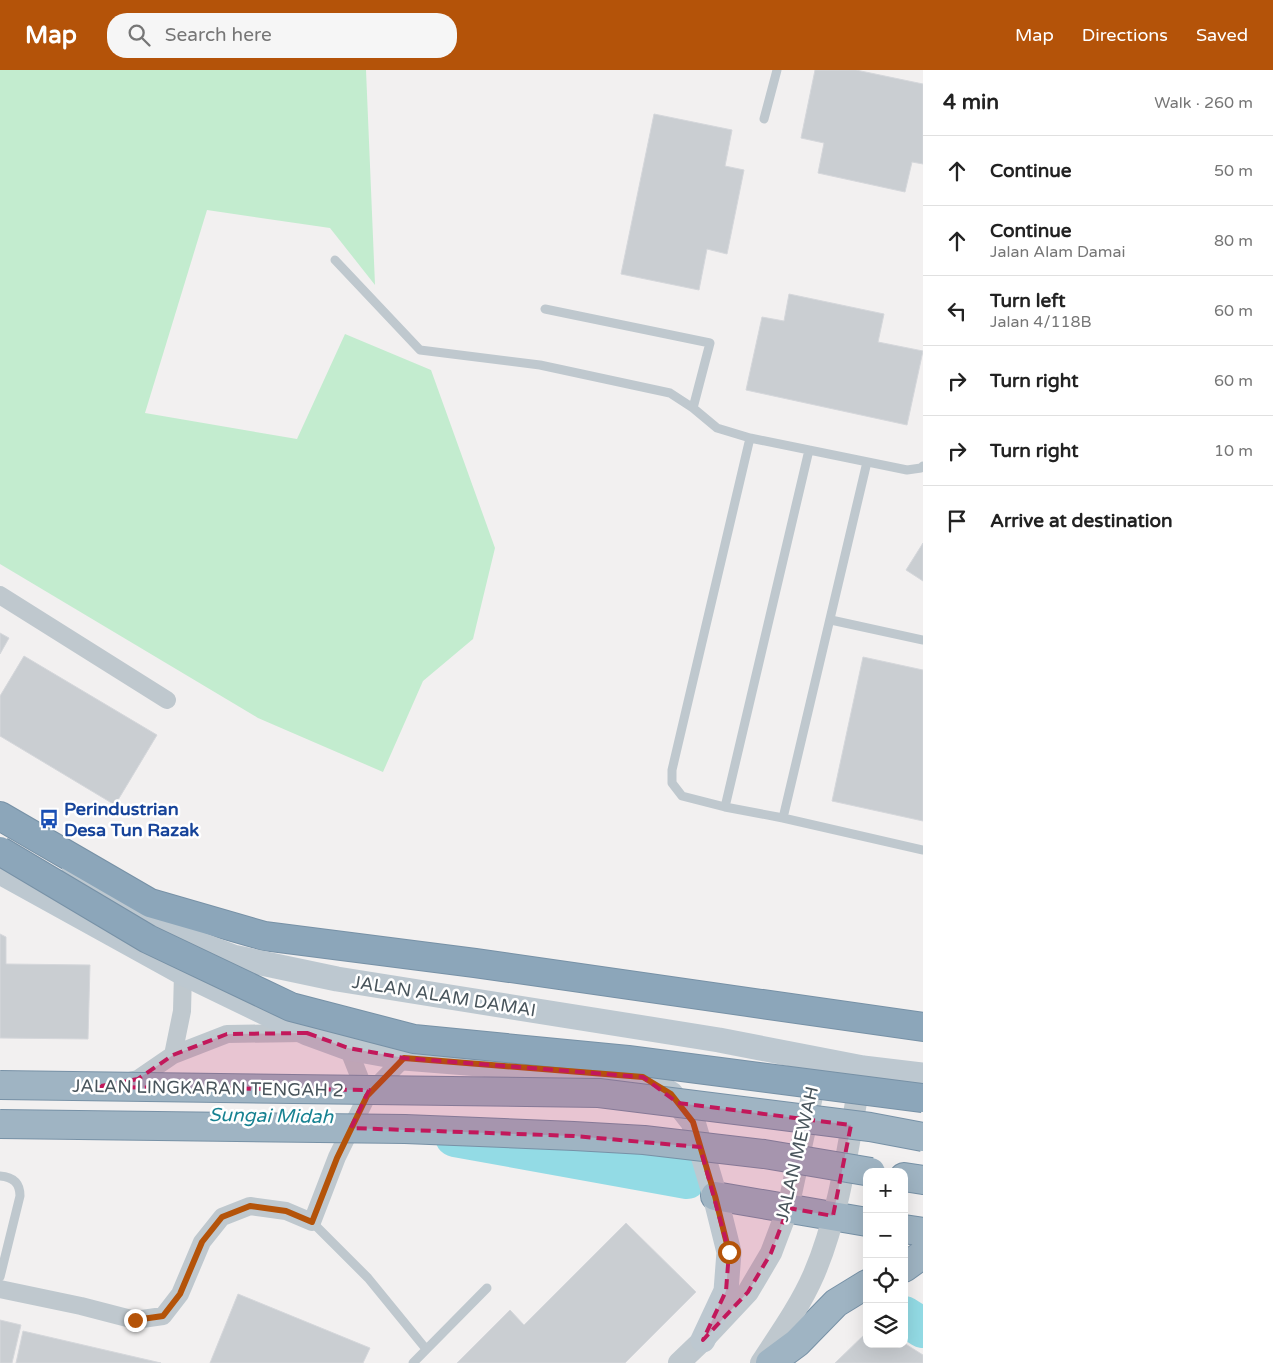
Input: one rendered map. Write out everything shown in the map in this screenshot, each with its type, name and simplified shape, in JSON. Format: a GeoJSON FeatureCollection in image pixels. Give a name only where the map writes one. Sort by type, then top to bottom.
{"type":"FeatureCollection","features":[{"type":"Feature","properties":{"kind":"highway"},"geometry":{"type":"LineString","coordinates":[[0,816],[150,903],[264,936],[475,963],[923,1027]]}},
{"type":"Feature","properties":{"kind":"highway"},"geometry":{"type":"LineString","coordinates":[[0,851],[148,938],[291,1007],[414,1039],[628,1060],[923,1098]]}},
{"type":"Feature","properties":{"kind":"highway","name":"JALAN LINGKARAN TENGAH 2"},"geometry":{"type":"LineString","coordinates":[[0,1085],[599,1093],[870,1127],[923,1137]]}},
{"type":"Feature","properties":{"kind":"highway"},"geometry":{"type":"LineString","coordinates":[[0,1124],[405,1129],[574,1136],[644,1140],[764,1154],[863,1171]]}},
{"type":"Feature","properties":{"kind":"highway"},"geometry":{"type":"LineString","coordinates":[[908,1178],[923,1180]]}},
{"type":"Feature","properties":{"kind":"highway"},"geometry":{"type":"LineString","coordinates":[[715,1196],[863,1221]]}},
{"type":"Feature","properties":{"kind":"highway"},"geometry":{"type":"LineString","coordinates":[[908,1230],[923,1232]]}},
{"type":"Feature","properties":{"kind":"highway"},"geometry":{"type":"LineString","coordinates":[[908,1265],[923,1254]]}},
{"type":"Feature","properties":{"kind":"highway"},"geometry":{"type":"LineString","coordinates":[[770,1363],[797,1343],[836,1303],[863,1286]]}},
{"type":"Feature","properties":{"kind":"main road","name":"JALAN ALAM DAMAI"},"geometry":{"type":"LineString","coordinates":[[0,821],[152,926],[233,957],[337,979],[718,1040],[862,1068],[923,1075]]}},
{"type":"Feature","properties":{"kind":"main road"},"geometry":{"type":"LineString","coordinates":[[0,872],[183,972],[307,1034],[348,1048],[404,1058],[643,1077],[671,1094],[693,1122],[729,1252],[726,1291],[703,1340]]}},
{"type":"Feature","properties":{"kind":"street"},"geometry":{"type":"LineString","coordinates":[[0,595],[167,700]]}},
{"type":"Feature","properties":{"kind":"street"},"geometry":{"type":"LineString","coordinates":[[172,1054],[182,1011],[183,972]]}},
{"type":"Feature","properties":{"kind":"street"},"geometry":{"type":"LineString","coordinates":[[0,1090],[70,1092],[138,1079],[172,1054],[227,1034],[307,1034]]}},
{"type":"Feature","properties":{"kind":"street"},"geometry":{"type":"LineString","coordinates":[[348,1048],[367,1096]]}},
{"type":"Feature","properties":{"kind":"street"},"geometry":{"type":"LineString","coordinates":[[0,1289],[81,1306],[135,1320],[163,1316],[180,1294],[202,1242],[222,1217],[250,1206],[286,1211],[312,1222],[337,1158],[367,1096],[404,1058]]}},
{"type":"Feature","properties":{"kind":"street","name":"JALAN MEWAH"},"geometry":{"type":"LineString","coordinates":[[679,1363],[748,1292],[771,1253],[788,1208],[819,1060]]}},
{"type":"Feature","properties":{"kind":"street"},"geometry":{"type":"LineString","coordinates":[[761,1363],[814,1274],[833,1216],[862,1068]]}},
{"type":"Feature","properties":{"kind":"lane"},"geometry":{"type":"LineString","coordinates":[[764,119],[777,70]]}},
{"type":"Feature","properties":{"kind":"lane"},"geometry":{"type":"LineString","coordinates":[[335,260],[420,350],[540,364],[670,393],[693,408],[717,428],[750,438],[907,470],[923,466]]}},
{"type":"Feature","properties":{"kind":"lane"},"geometry":{"type":"LineString","coordinates":[[546,309],[710,343],[693,408]]}},
{"type":"Feature","properties":{"kind":"lane"},"geometry":{"type":"LineString","coordinates":[[750,438],[672,770],[672,784],[682,796],[923,850]]}},
{"type":"Feature","properties":{"kind":"lane"},"geometry":{"type":"LineString","coordinates":[[725,807],[809,450]]}},
{"type":"Feature","properties":{"kind":"lane"},"geometry":{"type":"LineString","coordinates":[[783,818],[867,462]]}},
{"type":"Feature","properties":{"kind":"lane"},"geometry":{"type":"LineString","coordinates":[[831,620],[923,640]]}},
{"type":"Feature","properties":{"kind":"lane"},"geometry":{"type":"LineString","coordinates":[[0,1176],[11,1178],[17,1183],[20,1189],[20,1196],[0,1277]]}},
{"type":"Feature","properties":{"kind":"lane"},"geometry":{"type":"LineString","coordinates":[[312,1222],[368,1278],[426,1349]]}},
{"type":"Feature","properties":{"kind":"lane"},"geometry":{"type":"LineString","coordinates":[[413,1363],[487,1288]]}},
{"type":"Feature","properties":{"kind":"highlighted area"},"geometry":{"type":"Polygon","coordinates":[[[307,1033],[348,1048],[404,1058],[643,1077],[678,1103],[851,1125],[833,1216],[788,1208],[771,1253],[748,1292],[703,1340],[726,1291],[729,1252],[700,1147],[574,1136],[351,1128],[369,1090],[96,1087],[138,1079],[173,1055],[227,1034],[307,1033]]]}},
{"type":"Feature","properties":{"kind":"green space"},"geometry":{"type":"Polygon","coordinates":[[[0,70],[366,70],[375,285],[330,228],[207,210],[145,413],[297,439],[345,334],[431,370],[495,548],[473,639],[423,681],[383,772],[258,718],[0,564],[0,70]]]}},
{"type":"Feature","properties":{"kind":"building"},"geometry":{"type":"Polygon","coordinates":[[[815,70],[856,70],[923,84],[923,164],[912,162],[905,192],[818,173],[824,143],[801,138],[815,70]]]}},
{"type":"Feature","properties":{"kind":"building"},"geometry":{"type":"Polygon","coordinates":[[[654,114],[732,130],[725,166],[744,170],[727,254],[707,249],[699,290],[621,274],[654,114]]]}},
{"type":"Feature","properties":{"kind":"building"},"geometry":{"type":"Polygon","coordinates":[[[789,294],[884,314],[878,342],[923,351],[907,425],[746,390],[762,317],[784,321],[789,294]]]}},
{"type":"Feature","properties":{"kind":"building"},"geometry":{"type":"Polygon","coordinates":[[[923,543],[923,581],[906,570],[923,543]]]}},
{"type":"Feature","properties":{"kind":"building"},"geometry":{"type":"Polygon","coordinates":[[[0,633],[9,638],[0,654],[0,633]]]}},
{"type":"Feature","properties":{"kind":"building"},"geometry":{"type":"Polygon","coordinates":[[[24,656],[157,735],[115,805],[0,736],[0,696],[24,656]]]}},
{"type":"Feature","properties":{"kind":"building"},"geometry":{"type":"Polygon","coordinates":[[[863,657],[923,670],[923,821],[832,801],[863,657]]]}},
{"type":"Feature","properties":{"kind":"building"},"geometry":{"type":"Polygon","coordinates":[[[0,934],[6,937],[6,964],[90,965],[88,1039],[0,1038],[0,934]]]}},
{"type":"Feature","properties":{"kind":"building"},"geometry":{"type":"Polygon","coordinates":[[[626,1223],[696,1292],[625,1363],[457,1363],[510,1310],[524,1325],[626,1223]]]}},
{"type":"Feature","properties":{"kind":"building"},"geometry":{"type":"Polygon","coordinates":[[[238,1294],[370,1348],[363,1363],[210,1363],[238,1294]]]}},
{"type":"Feature","properties":{"kind":"building"},"geometry":{"type":"Polygon","coordinates":[[[0,1320],[21,1325],[12,1363],[0,1363],[0,1320]]]}},
{"type":"Feature","properties":{"kind":"building"},"geometry":{"type":"Polygon","coordinates":[[[23,1331],[161,1363],[16,1363],[23,1331]]]}},
{"type":"Feature","properties":{"kind":"building"},"geometry":{"type":"Polygon","coordinates":[[[863,1336],[863,1348],[908,1348],[908,1346],[923,1355],[923,1363],[835,1363],[863,1336]]]}},
{"type":"Feature","properties":{"kind":"waterway","name":"Sungai Midah"},"geometry":{"type":"LineString","coordinates":[[455,1137],[687,1179]]}},
{"type":"Feature","properties":{"kind":"waterway","name":"Sungai Midah"},"geometry":{"type":"LineString","coordinates":[[908,1319],[923,1328]]}},
{"type":"Feature","properties":{"kind":"place","name":"Perindustrian Desa Tun Razak"},"geometry":{"type":"Point","coordinates":[49,819]}},
{"type":"Feature","properties":{"kind":"route"},"geometry":{"type":"LineString","coordinates":[[135,1320],[163,1316],[180,1294],[202,1242],[222,1217],[250,1206],[286,1211],[312,1222],[337,1158],[367,1096],[404,1058],[643,1077],[671,1094],[693,1122],[729,1252]]}}]}
